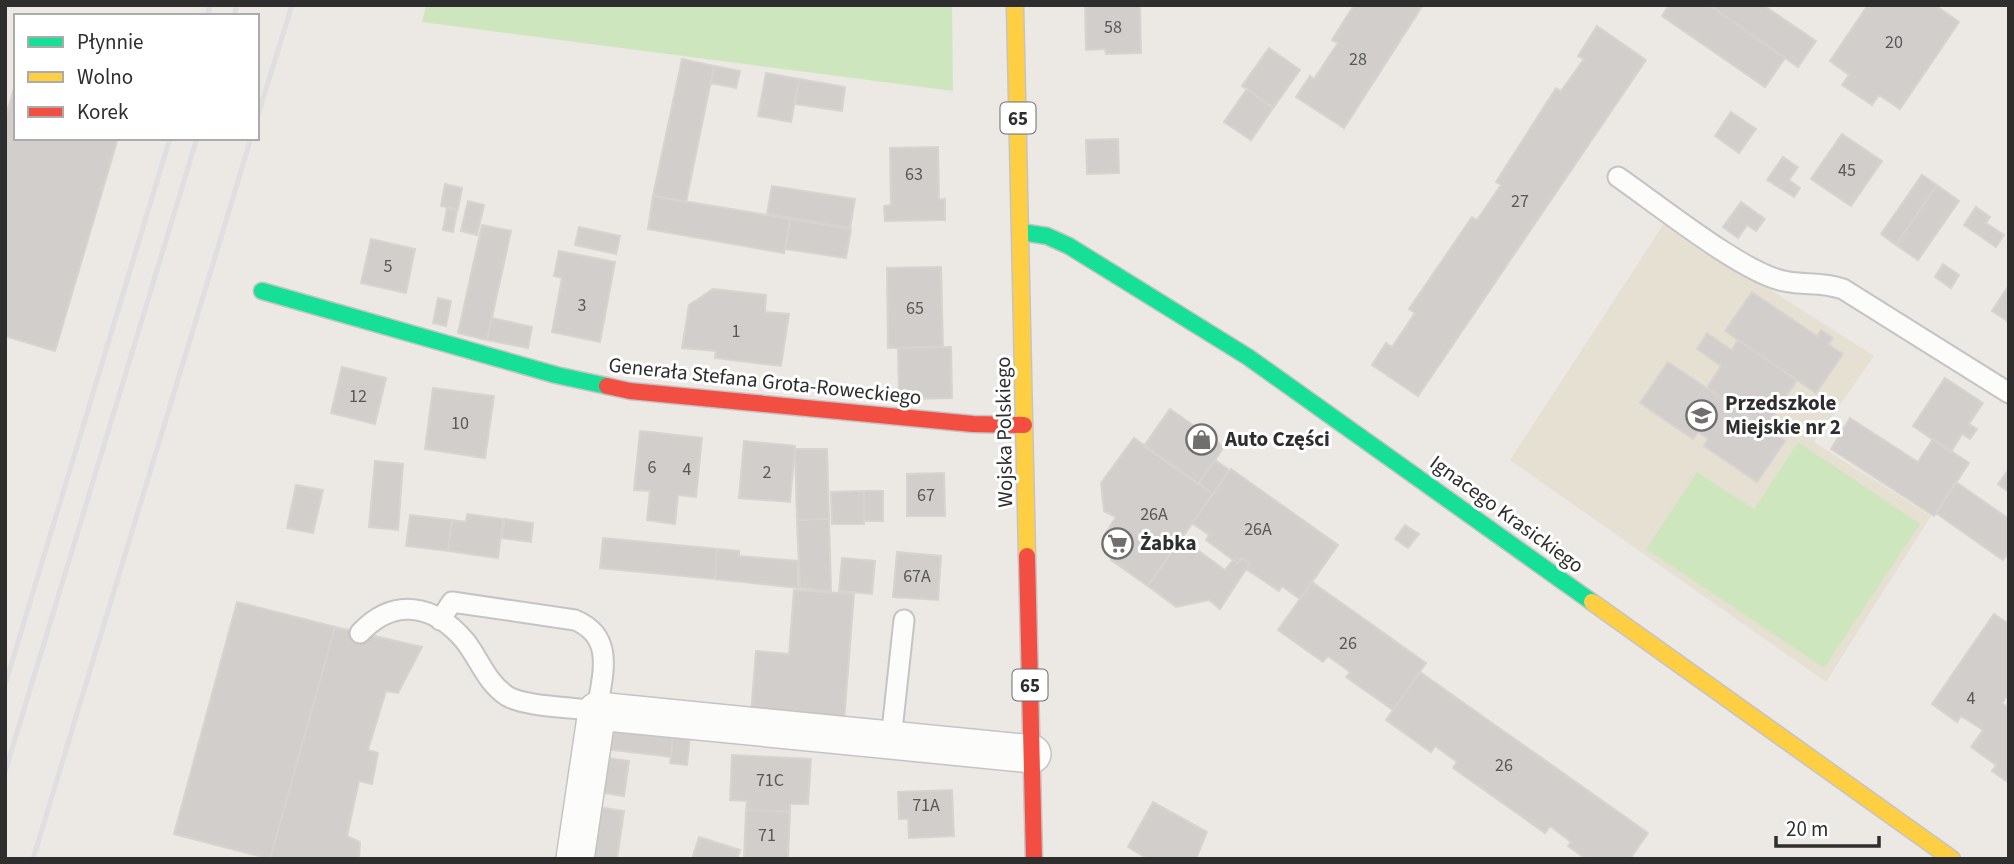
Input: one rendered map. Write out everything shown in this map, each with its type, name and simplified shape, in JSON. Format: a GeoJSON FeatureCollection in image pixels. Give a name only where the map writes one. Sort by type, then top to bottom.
{"type":"FeatureCollection","features":[{"type":"Feature","properties":{"kind":"street","name":"Wojska Polskiego"},"geometry":{"type":"LineString","coordinates":[[1015,5],[1034,859]]}},
{"type":"Feature","properties":{"kind":"street","name":"Ignacego Krasickiego"},"geometry":{"type":"LineString","coordinates":[[1021,232],[1047,236],[1069,246],[1248,357],[1952,859]]}},
{"type":"Feature","properties":{"kind":"street","name":"Generała Stefana Grota-Roweckiego"},"geometry":{"type":"LineString","coordinates":[[262,291],[543,371],[630,391],[973,424],[1024,425]]}},
{"type":"Feature","properties":{"kind":"street"},"geometry":{"type":"LineString","coordinates":[[575,859],[597,710],[1032,754]]}},
{"type":"Feature","properties":{"kind":"lane"},"geometry":{"type":"LineString","coordinates":[[1618,177],[1747,265],[1784,281],[1821,282],[1843,289],[2009,393]]}},
{"type":"Feature","properties":{"kind":"lane"},"geometry":{"type":"LineString","coordinates":[[360,633],[392,609],[410,607],[440,620],[464,640],[492,684],[510,698],[597,710],[604,657],[598,638],[589,626],[575,620],[452,602],[440,620]]}},
{"type":"Feature","properties":{"kind":"lane"},"geometry":{"type":"LineString","coordinates":[[891,740],[904,620]]}},
{"type":"Feature","properties":{"kind":"shaded area"},"geometry":{"type":"Polygon","coordinates":[[[1665,222],[1874,356],[1814,442],[1931,516],[1826,682],[1510,460],[1665,222]]]}},
{"type":"Feature","properties":{"kind":"green space"},"geometry":{"type":"Polygon","coordinates":[[[426,5],[952,5],[953,91],[422,22],[426,5]]]}},
{"type":"Feature","properties":{"kind":"green space"},"geometry":{"type":"Polygon","coordinates":[[[1798,442],[1920,524],[1824,668],[1646,549],[1697,472],[1754,509],[1798,442]]]}},
{"type":"Feature","properties":{"kind":"building"},"geometry":{"type":"Polygon","coordinates":[[[1085,5],[1140,5],[1141,53],[1106,54],[1105,49],[1086,50],[1085,5]]]}},
{"type":"Feature","properties":{"kind":"building"},"geometry":{"type":"Polygon","coordinates":[[[1354,5],[1423,5],[1344,128],[1296,97],[1310,76],[1314,79],[1338,43],[1332,40],[1354,5]]]}},
{"type":"Feature","properties":{"kind":"building"},"geometry":{"type":"Polygon","coordinates":[[[1669,5],[1709,5],[1785,58],[1765,87],[1662,16],[1669,5]]]}},
{"type":"Feature","properties":{"kind":"building"},"geometry":{"type":"Polygon","coordinates":[[[1709,5],[1763,5],[1816,41],[1798,67],[1709,5]]]}},
{"type":"Feature","properties":{"kind":"building"},"geometry":{"type":"Polygon","coordinates":[[[1868,5],[1935,5],[1959,22],[1900,109],[1879,95],[1872,105],[1842,85],[1849,75],[1830,61],[1868,5]]]}},
{"type":"Feature","properties":{"kind":"building"},"geometry":{"type":"Polygon","coordinates":[[[1597,26],[1646,60],[1418,396],[1372,365],[1386,343],[1392,347],[1415,313],[1409,309],[1472,217],[1477,220],[1501,185],[1496,182],[1556,88],[1561,91],[1584,59],[1578,56],[1597,26]]]}},
{"type":"Feature","properties":{"kind":"building"},"geometry":{"type":"Polygon","coordinates":[[[1269,48],[1300,70],[1273,108],[1242,86],[1269,48]]]}},
{"type":"Feature","properties":{"kind":"building"},"geometry":{"type":"Polygon","coordinates":[[[682,59],[714,66],[686,202],[653,196],[682,59]]]}},
{"type":"Feature","properties":{"kind":"building"},"geometry":{"type":"Polygon","coordinates":[[[714,66],[740,71],[736,88],[711,83],[714,66]]]}},
{"type":"Feature","properties":{"kind":"building"},"geometry":{"type":"Polygon","coordinates":[[[766,73],[799,79],[791,122],[758,116],[766,73]]]}},
{"type":"Feature","properties":{"kind":"building"},"geometry":{"type":"Polygon","coordinates":[[[799,79],[845,87],[842,111],[795,104],[799,79]]]}},
{"type":"Feature","properties":{"kind":"building"},"geometry":{"type":"Polygon","coordinates":[[[14,88],[14,140],[117,140],[55,351],[5,336],[5,119],[14,88]]]}},
{"type":"Feature","properties":{"kind":"building"},"geometry":{"type":"Polygon","coordinates":[[[1247,89],[1273,108],[1251,140],[1224,122],[1247,89]]]}},
{"type":"Feature","properties":{"kind":"building"},"geometry":{"type":"Polygon","coordinates":[[[1731,112],[1756,129],[1739,153],[1715,136],[1731,112]]]}},
{"type":"Feature","properties":{"kind":"building"},"geometry":{"type":"Polygon","coordinates":[[[1842,134],[1882,161],[1851,206],[1811,179],[1842,134]]]}},
{"type":"Feature","properties":{"kind":"building"},"geometry":{"type":"Polygon","coordinates":[[[1118,139],[1119,173],[1087,174],[1086,140],[1118,139]]]}},
{"type":"Feature","properties":{"kind":"building"},"geometry":{"type":"Polygon","coordinates":[[[938,147],[939,200],[945,199],[945,220],[885,221],[884,206],[891,205],[890,148],[938,147]]]}},
{"type":"Feature","properties":{"kind":"building"},"geometry":{"type":"Polygon","coordinates":[[[1783,157],[1798,167],[1789,180],[1800,188],[1794,197],[1767,180],[1783,157]]]}},
{"type":"Feature","properties":{"kind":"building"},"geometry":{"type":"Polygon","coordinates":[[[1922,175],[1937,185],[1896,245],[1881,234],[1922,175]]]}},
{"type":"Feature","properties":{"kind":"building"},"geometry":{"type":"Polygon","coordinates":[[[445,184],[462,188],[458,209],[441,206],[445,184]]]}},
{"type":"Feature","properties":{"kind":"building"},"geometry":{"type":"Polygon","coordinates":[[[1937,185],[1959,201],[1918,260],[1896,245],[1937,185]]]}},
{"type":"Feature","properties":{"kind":"building"},"geometry":{"type":"Polygon","coordinates":[[[772,186],[855,199],[850,228],[767,214],[772,186]]]}},
{"type":"Feature","properties":{"kind":"building"},"geometry":{"type":"Polygon","coordinates":[[[653,196],[790,219],[784,253],[648,229],[653,196]]]}},
{"type":"Feature","properties":{"kind":"building"},"geometry":{"type":"Polygon","coordinates":[[[468,201],[484,205],[477,235],[461,231],[468,201]]]}},
{"type":"Feature","properties":{"kind":"building"},"geometry":{"type":"Polygon","coordinates":[[[1741,202],[1765,219],[1756,231],[1747,225],[1738,238],[1723,227],[1741,202]]]}},
{"type":"Feature","properties":{"kind":"building"},"geometry":{"type":"Polygon","coordinates":[[[1976,207],[1990,217],[1986,223],[2004,235],[1996,247],[1964,225],[1976,207]]]}},
{"type":"Feature","properties":{"kind":"building"},"geometry":{"type":"Polygon","coordinates":[[[447,208],[457,210],[453,232],[443,230],[447,208]]]}},
{"type":"Feature","properties":{"kind":"building"},"geometry":{"type":"Polygon","coordinates":[[[790,219],[851,229],[846,258],[786,249],[790,219]]]}},
{"type":"Feature","properties":{"kind":"building"},"geometry":{"type":"Polygon","coordinates":[[[482,225],[511,231],[487,340],[458,333],[482,225]]]}},
{"type":"Feature","properties":{"kind":"building"},"geometry":{"type":"Polygon","coordinates":[[[579,227],[620,236],[616,254],[575,245],[579,227]]]}},
{"type":"Feature","properties":{"kind":"building"},"geometry":{"type":"Polygon","coordinates":[[[371,239],[415,249],[406,293],[361,283],[371,239]]]}},
{"type":"Feature","properties":{"kind":"building"},"geometry":{"type":"Polygon","coordinates":[[[559,251],[615,262],[600,342],[552,332],[562,278],[554,276],[559,251]]]}},
{"type":"Feature","properties":{"kind":"building"},"geometry":{"type":"Polygon","coordinates":[[[1943,264],[1959,275],[1951,288],[1935,277],[1943,264]]]}},
{"type":"Feature","properties":{"kind":"building"},"geometry":{"type":"Polygon","coordinates":[[[941,267],[943,347],[888,348],[887,268],[941,267]]]}},
{"type":"Feature","properties":{"kind":"building"},"geometry":{"type":"Polygon","coordinates":[[[2009,285],[2009,322],[1992,311],[2009,285]]]}},
{"type":"Feature","properties":{"kind":"building"},"geometry":{"type":"Polygon","coordinates":[[[713,289],[766,295],[765,312],[789,314],[781,366],[715,358],[716,351],[682,348],[689,305],[713,289]]]}},
{"type":"Feature","properties":{"kind":"building"},"geometry":{"type":"Polygon","coordinates":[[[1752,292],[1817,336],[1821,330],[1833,338],[1828,344],[1843,354],[1816,393],[1725,331],[1752,292]]]}},
{"type":"Feature","properties":{"kind":"building"},"geometry":{"type":"Polygon","coordinates":[[[438,298],[451,301],[446,326],[433,323],[438,298]]]}},
{"type":"Feature","properties":{"kind":"building"},"geometry":{"type":"Polygon","coordinates":[[[492,318],[532,327],[528,348],[487,340],[492,318]]]}},
{"type":"Feature","properties":{"kind":"building"},"geometry":{"type":"Polygon","coordinates":[[[1707,333],[1732,350],[1738,340],[1797,380],[1765,428],[1707,388],[1721,366],[1697,349],[1707,333]]]}},
{"type":"Feature","properties":{"kind":"building"},"geometry":{"type":"Polygon","coordinates":[[[951,347],[952,398],[899,399],[898,348],[951,347]]]}},
{"type":"Feature","properties":{"kind":"building","name":"Przedszkole Miejskie nr 2"},"geometry":{"type":"Polygon","coordinates":[[[1668,362],[1785,441],[1757,482],[1704,446],[1708,439],[1698,432],[1693,439],[1640,403],[1668,362]]]}},
{"type":"Feature","properties":{"kind":"building"},"geometry":{"type":"Polygon","coordinates":[[[342,367],[386,378],[375,424],[331,413],[342,367]]]}},
{"type":"Feature","properties":{"kind":"building"},"geometry":{"type":"Polygon","coordinates":[[[1945,378],[1983,403],[1969,424],[1977,429],[1970,439],[1962,434],[1951,452],[1913,426],[1945,378]]]}},
{"type":"Feature","properties":{"kind":"building"},"geometry":{"type":"Polygon","coordinates":[[[433,388],[494,396],[485,458],[425,449],[433,388]]]}},
{"type":"Feature","properties":{"kind":"building"},"geometry":{"type":"Polygon","coordinates":[[[1170,409],[1224,447],[1198,484],[1144,446],[1170,409]]]}},
{"type":"Feature","properties":{"kind":"building"},"geometry":{"type":"Polygon","coordinates":[[[1850,418],[1918,462],[1933,439],[1969,463],[1934,516],[1831,449],[1850,418]]]}},
{"type":"Feature","properties":{"kind":"building"},"geometry":{"type":"Polygon","coordinates":[[[640,431],[702,438],[696,497],[678,495],[675,524],[647,520],[650,491],[634,490],[640,431]]]}},
{"type":"Feature","properties":{"kind":"building"},"geometry":{"type":"Polygon","coordinates":[[[1134,438],[1213,494],[1148,586],[1111,560],[1105,534],[1116,517],[1104,511],[1101,483],[1134,438]]]}},
{"type":"Feature","properties":{"kind":"building"},"geometry":{"type":"Polygon","coordinates":[[[744,441],[795,446],[790,502],[739,498],[744,441]]]}},
{"type":"Feature","properties":{"kind":"building"},"geometry":{"type":"Polygon","coordinates":[[[795,449],[827,449],[829,519],[797,520],[795,449]]]}},
{"type":"Feature","properties":{"kind":"building"},"geometry":{"type":"Polygon","coordinates":[[[1215,460],[1229,470],[1213,494],[1198,483],[1215,460]]]}},
{"type":"Feature","properties":{"kind":"building"},"geometry":{"type":"Polygon","coordinates":[[[375,461],[403,464],[398,530],[369,527],[375,461]]]}},
{"type":"Feature","properties":{"kind":"building"},"geometry":{"type":"Polygon","coordinates":[[[1231,469],[1338,545],[1300,599],[1282,586],[1279,591],[1246,569],[1250,563],[1241,558],[1238,563],[1233,560],[1206,540],[1209,535],[1192,523],[1231,469]]]}},
{"type":"Feature","properties":{"kind":"building"},"geometry":{"type":"Polygon","coordinates":[[[2009,469],[2009,492],[1998,484],[2009,469]]]}},
{"type":"Feature","properties":{"kind":"building"},"geometry":{"type":"Polygon","coordinates":[[[944,473],[945,516],[907,516],[907,474],[944,473]]]}},
{"type":"Feature","properties":{"kind":"building"},"geometry":{"type":"Polygon","coordinates":[[[1956,482],[2009,519],[2009,552],[2003,560],[1936,513],[1956,482]]]}},
{"type":"Feature","properties":{"kind":"building"},"geometry":{"type":"Polygon","coordinates":[[[296,485],[323,490],[313,533],[287,528],[296,485]]]}},
{"type":"Feature","properties":{"kind":"building"},"geometry":{"type":"Polygon","coordinates":[[[864,491],[883,491],[883,521],[864,521],[864,491]]]}},
{"type":"Feature","properties":{"kind":"building"},"geometry":{"type":"Polygon","coordinates":[[[864,491],[864,524],[832,524],[831,492],[864,491]]]}},
{"type":"Feature","properties":{"kind":"building"},"geometry":{"type":"Polygon","coordinates":[[[467,514],[503,519],[498,558],[448,551],[452,520],[466,522],[467,514]]]}},
{"type":"Feature","properties":{"kind":"building"},"geometry":{"type":"Polygon","coordinates":[[[410,515],[452,520],[448,551],[406,546],[410,515]]]}},
{"type":"Feature","properties":{"kind":"building"},"geometry":{"type":"Polygon","coordinates":[[[505,519],[533,523],[531,542],[502,538],[505,519]]]}},
{"type":"Feature","properties":{"kind":"building"},"geometry":{"type":"Polygon","coordinates":[[[829,519],[831,591],[800,588],[797,520],[829,519]]]}},
{"type":"Feature","properties":{"kind":"building"},"geometry":{"type":"Polygon","coordinates":[[[1405,525],[1419,534],[1408,548],[1395,539],[1405,525]]]}},
{"type":"Feature","properties":{"kind":"building"},"geometry":{"type":"Polygon","coordinates":[[[603,538],[717,549],[715,579],[600,568],[603,538]]]}},
{"type":"Feature","properties":{"kind":"building"},"geometry":{"type":"Polygon","coordinates":[[[1181,538],[1225,570],[1233,560],[1238,563],[1241,558],[1250,563],[1220,609],[1209,600],[1176,607],[1148,586],[1181,538]]]}},
{"type":"Feature","properties":{"kind":"building"},"geometry":{"type":"Polygon","coordinates":[[[717,549],[739,551],[739,556],[798,561],[798,588],[715,579],[717,549]]]}},
{"type":"Feature","properties":{"kind":"building"},"geometry":{"type":"Polygon","coordinates":[[[897,552],[941,556],[938,600],[893,597],[897,552]]]}},
{"type":"Feature","properties":{"kind":"building"},"geometry":{"type":"Polygon","coordinates":[[[842,558],[875,561],[872,594],[839,591],[842,558]]]}},
{"type":"Feature","properties":{"kind":"building"},"geometry":{"type":"Polygon","coordinates":[[[1312,582],[1426,663],[1393,710],[1346,677],[1350,672],[1328,656],[1323,662],[1278,630],[1312,582]]]}},
{"type":"Feature","properties":{"kind":"building"},"geometry":{"type":"Polygon","coordinates":[[[794,590],[854,594],[844,721],[751,714],[756,651],[789,654],[794,590]]]}},
{"type":"Feature","properties":{"kind":"building"},"geometry":{"type":"Polygon","coordinates":[[[237,602],[335,627],[270,859],[174,834],[237,602]]]}},
{"type":"Feature","properties":{"kind":"building"},"geometry":{"type":"Polygon","coordinates":[[[1994,614],[2009,624],[2009,693],[2002,703],[2009,708],[2009,783],[1992,771],[1996,765],[1971,747],[1983,730],[1961,716],[1957,722],[1932,704],[1994,614]]]}},
{"type":"Feature","properties":{"kind":"building"},"geometry":{"type":"Polygon","coordinates":[[[335,627],[422,647],[398,693],[386,691],[368,750],[378,753],[372,784],[359,781],[347,836],[360,842],[359,859],[270,859],[335,627]]]}},
{"type":"Feature","properties":{"kind":"building"},"geometry":{"type":"Polygon","coordinates":[[[1420,672],[1648,833],[1630,859],[1586,859],[1568,846],[1571,842],[1550,826],[1545,833],[1453,768],[1457,762],[1435,746],[1431,752],[1386,720],[1420,672]]]}},
{"type":"Feature","properties":{"kind":"building"},"geometry":{"type":"Polygon","coordinates":[[[607,727],[673,735],[671,757],[604,749],[607,727]]]}},
{"type":"Feature","properties":{"kind":"building"},"geometry":{"type":"Polygon","coordinates":[[[673,735],[690,737],[687,765],[670,763],[673,735]]]}},
{"type":"Feature","properties":{"kind":"building"},"geometry":{"type":"Polygon","coordinates":[[[732,755],[811,759],[808,804],[790,804],[790,812],[746,810],[747,801],[730,800],[732,755]]]}},
{"type":"Feature","properties":{"kind":"building"},"geometry":{"type":"Polygon","coordinates":[[[602,757],[629,761],[624,796],[597,792],[602,757]]]}},
{"type":"Feature","properties":{"kind":"building"},"geometry":{"type":"Polygon","coordinates":[[[952,790],[954,836],[909,838],[908,819],[899,819],[898,792],[952,790]]]}},
{"type":"Feature","properties":{"kind":"building"},"geometry":{"type":"Polygon","coordinates":[[[1153,802],[1207,832],[1196,859],[1148,859],[1128,847],[1153,802]]]}},
{"type":"Feature","properties":{"kind":"building"},"geometry":{"type":"Polygon","coordinates":[[[597,807],[624,811],[617,859],[589,859],[597,807]]]}},
{"type":"Feature","properties":{"kind":"building"},"geometry":{"type":"Polygon","coordinates":[[[746,810],[790,812],[788,859],[744,859],[746,810]]]}},
{"type":"Feature","properties":{"kind":"building"},"geometry":{"type":"Polygon","coordinates":[[[699,837],[740,850],[737,859],[692,859],[699,837]]]}},
{"type":"Feature","properties":{"kind":"railway"},"geometry":{"type":"LineString","coordinates":[[208,14],[210,5]]}},
{"type":"Feature","properties":{"kind":"railway"},"geometry":{"type":"LineString","coordinates":[[235,14],[237,5]]}},
{"type":"Feature","properties":{"kind":"railway"},"geometry":{"type":"LineString","coordinates":[[259,112],[292,5]]}},
{"type":"Feature","properties":{"kind":"railway"},"geometry":{"type":"LineString","coordinates":[[5,685],[169,140]]}},
{"type":"Feature","properties":{"kind":"railway"},"geometry":{"type":"LineString","coordinates":[[5,772],[196,140]]}},
{"type":"Feature","properties":{"kind":"railway"},"geometry":{"type":"LineString","coordinates":[[33,859],[250,140]]}},
{"type":"Feature","properties":{"kind":"traffic: fast"},"geometry":{"type":"LineString","coordinates":[[1021,232],[1047,236],[1069,246],[1248,357],[1592,602]]}},
{"type":"Feature","properties":{"kind":"traffic: fast"},"geometry":{"type":"LineString","coordinates":[[262,291],[556,375],[607,386]]}},
{"type":"Feature","properties":{"kind":"traffic: slow"},"geometry":{"type":"LineString","coordinates":[[1015,5],[1027,556]]}},
{"type":"Feature","properties":{"kind":"traffic: slow"},"geometry":{"type":"LineString","coordinates":[[1592,602],[1952,859]]}},
{"type":"Feature","properties":{"kind":"traffic: jam"},"geometry":{"type":"LineString","coordinates":[[607,386],[630,391],[973,424],[1024,425]]}},
{"type":"Feature","properties":{"kind":"traffic: jam"},"geometry":{"type":"LineString","coordinates":[[1027,556],[1034,859]]}},
{"type":"Feature","properties":{"kind":"place","name":"Przedszkole Miejskie nr 2"},"geometry":{"type":"Point","coordinates":[1702,415]}},
{"type":"Feature","properties":{"kind":"place","name":"Auto Części"},"geometry":{"type":"Point","coordinates":[1202,439]}},
{"type":"Feature","properties":{"kind":"place","name":"Żabka"},"geometry":{"type":"Point","coordinates":[1117,543]}}]}
